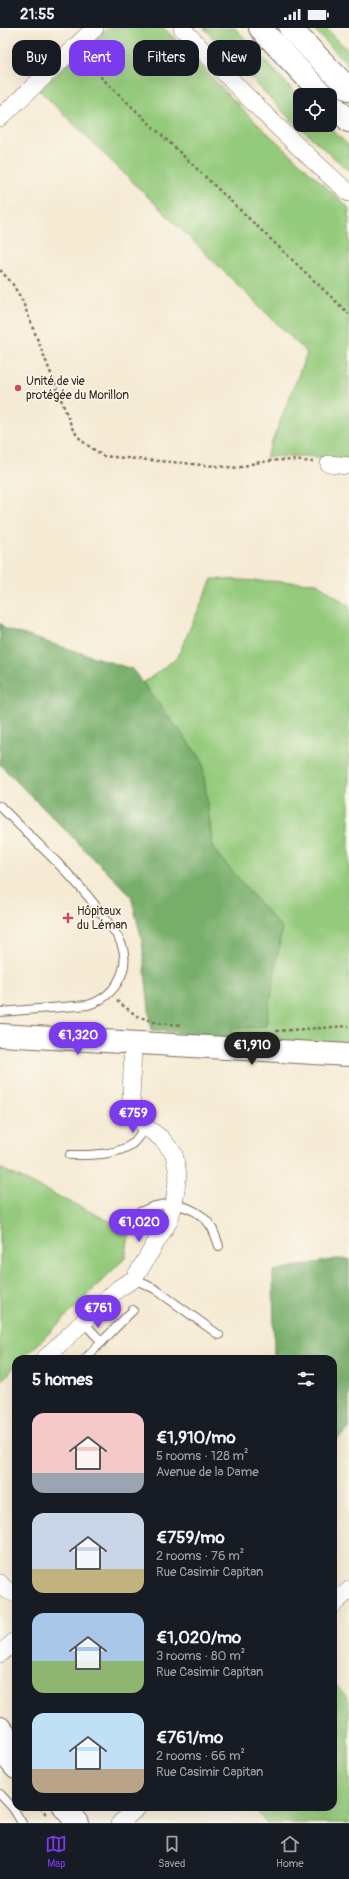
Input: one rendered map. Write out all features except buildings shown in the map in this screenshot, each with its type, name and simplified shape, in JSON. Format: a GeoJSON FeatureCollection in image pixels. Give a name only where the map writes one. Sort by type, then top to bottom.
{"type":"FeatureCollection","features":[{"type":"Feature","properties":{"kind":"main road"},"geometry":{"type":"LineString","coordinates":[[260,28],[316,88]]}},
{"type":"Feature","properties":{"kind":"main road"},"geometry":{"type":"LineString","coordinates":[[290,28],[349,89]]}},
{"type":"Feature","properties":{"kind":"main road"},"geometry":{"type":"LineString","coordinates":[[337,109],[349,121]]}},
{"type":"Feature","properties":{"kind":"main road"},"geometry":{"type":"LineString","coordinates":[[0,1035],[349,1055]]}},
{"type":"Feature","properties":{"kind":"main road"},"geometry":{"type":"LineString","coordinates":[[0,1728],[12,1743]]}},
{"type":"Feature","properties":{"kind":"main road"},"geometry":{"type":"LineString","coordinates":[[0,1749],[12,1763]]}},
{"type":"Feature","properties":{"kind":"main road"},"geometry":{"type":"LineString","coordinates":[[55,1811],[69,1819]]}},
{"type":"Feature","properties":{"kind":"street"},"geometry":{"type":"LineString","coordinates":[[0,118],[95,28]]}},
{"type":"Feature","properties":{"kind":"street"},"geometry":{"type":"LineString","coordinates":[[182,28],[235,86],[274,125],[349,193]]}},
{"type":"Feature","properties":{"kind":"street"},"geometry":{"type":"LineString","coordinates":[[329,464],[349,466]]}},
{"type":"Feature","properties":{"kind":"street"},"geometry":{"type":"LineString","coordinates":[[48,1355],[84,1323],[119,1288],[134,1279],[169,1221],[174,1204],[178,1174],[174,1154],[162,1140],[146,1127],[136,1115],[131,1099],[133,1042]]}},
{"type":"Feature","properties":{"kind":"street"},"geometry":{"type":"LineString","coordinates":[[0,1583],[6,1590],[12,1592]]}},
{"type":"Feature","properties":{"kind":"street"},"geometry":{"type":"LineString","coordinates":[[337,1601],[349,1590]]}},
{"type":"Feature","properties":{"kind":"street"},"geometry":{"type":"LineString","coordinates":[[0,1654],[12,1644]]}},
{"type":"Feature","properties":{"kind":"street"},"geometry":{"type":"LineString","coordinates":[[120,1823],[134,1811]]}},
{"type":"Feature","properties":{"kind":"lane"},"geometry":{"type":"LineString","coordinates":[[0,806],[85,892],[118,937],[123,950],[124,965],[120,979],[108,994],[99,1001],[88,1005],[0,1012]]}},
{"type":"Feature","properties":{"kind":"lane"},"geometry":{"type":"LineString","coordinates":[[70,1155],[93,1155],[112,1152],[132,1144],[146,1127]]}},
{"type":"Feature","properties":{"kind":"lane"},"geometry":{"type":"LineString","coordinates":[[135,1214],[156,1205],[174,1204],[189,1208],[204,1218],[212,1228],[219,1246]]}},
{"type":"Feature","properties":{"kind":"lane"},"geometry":{"type":"LineString","coordinates":[[134,1279],[155,1289],[219,1335]]}},
{"type":"Feature","properties":{"kind":"lane"},"geometry":{"type":"LineString","coordinates":[[89,1355],[133,1310]]}},
{"type":"Feature","properties":{"kind":"lane"},"geometry":{"type":"LineString","coordinates":[[84,1323],[102,1342]]}},
{"type":"Feature","properties":{"kind":"lane"},"geometry":{"type":"LineString","coordinates":[[0,1794],[12,1806]]}},
{"type":"Feature","properties":{"kind":"lane"},"geometry":{"type":"LineString","coordinates":[[16,1811],[22,1823]]}},
{"type":"Feature","properties":{"kind":"path"},"geometry":{"type":"LineString","coordinates":[[101,76],[349,314]]}},
{"type":"Feature","properties":{"kind":"path"},"geometry":{"type":"LineString","coordinates":[[0,270],[18,291],[69,422],[82,441],[103,456],[238,468],[256,462],[274,460],[296,460],[329,464]]}},
{"type":"Feature","properties":{"kind":"path"},"geometry":{"type":"LineString","coordinates":[[108,994],[137,1016],[157,1023],[187,1026]]}},
{"type":"Feature","properties":{"kind":"green space"},"geometry":{"type":"Polygon","coordinates":[[[108,28],[164,28],[176,40],[133,40],[133,76],[199,76],[199,64],[207,73],[207,76],[210,76],[249,116],[349,208],[349,459],[302,456],[266,457],[307,353],[39,90],[55,76],[61,76],[61,70],[69,63],[69,76],[125,76],[125,40],[95,40],[108,28]]]}},
{"type":"Feature","properties":{"kind":"green space"},"geometry":{"type":"Polygon","coordinates":[[[204,28],[235,28],[246,40],[215,40],[204,28]]]}},
{"type":"Feature","properties":{"kind":"green space"},"geometry":{"type":"Polygon","coordinates":[[[313,28],[326,28],[349,51],[349,66],[313,28]]]}},
{"type":"Feature","properties":{"kind":"green space"},"geometry":{"type":"Polygon","coordinates":[[[261,56],[293,90],[293,121],[249,76],[261,76],[261,56]]]}},
{"type":"Feature","properties":{"kind":"green space"},"geometry":{"type":"Polygon","coordinates":[[[305,132],[334,132],[349,146],[349,171],[305,132]]]}},
{"type":"Feature","properties":{"kind":"green space"},"geometry":{"type":"Polygon","coordinates":[[[212,579],[317,583],[349,606],[349,1044],[230,1039],[231,1029],[282,929],[213,849],[202,760],[143,683],[177,658],[212,579]]]}},
{"type":"Feature","properties":{"kind":"green space"},"geometry":{"type":"Polygon","coordinates":[[[0,623],[6,629],[132,669],[202,760],[213,849],[282,929],[266,1026],[231,1029],[230,1039],[151,1030],[142,941],[131,896],[0,765],[0,623]]]}},
{"type":"Feature","properties":{"kind":"green space"},"geometry":{"type":"Polygon","coordinates":[[[0,1168],[130,1231],[125,1258],[27,1355],[12,1355],[12,1370],[0,1382],[0,1168]]]}},
{"type":"Feature","properties":{"kind":"green space"},"geometry":{"type":"Polygon","coordinates":[[[336,1259],[349,1259],[349,1429],[337,1440],[337,1355],[274,1355],[273,1271],[336,1259]]]}},
{"type":"Feature","properties":{"kind":"green space"},"geometry":{"type":"Polygon","coordinates":[[[337,1686],[349,1700],[349,1823],[266,1823],[257,1811],[337,1811],[337,1686]]]}},
{"type":"Feature","properties":{"kind":"place","name":"Unité de vie protégée du Morillon"},"geometry":{"type":"Point","coordinates":[18,388]}},
{"type":"Feature","properties":{"kind":"place","name":"Hôpitaux du Léman"},"geometry":{"type":"Point","coordinates":[68,918]}}]}
